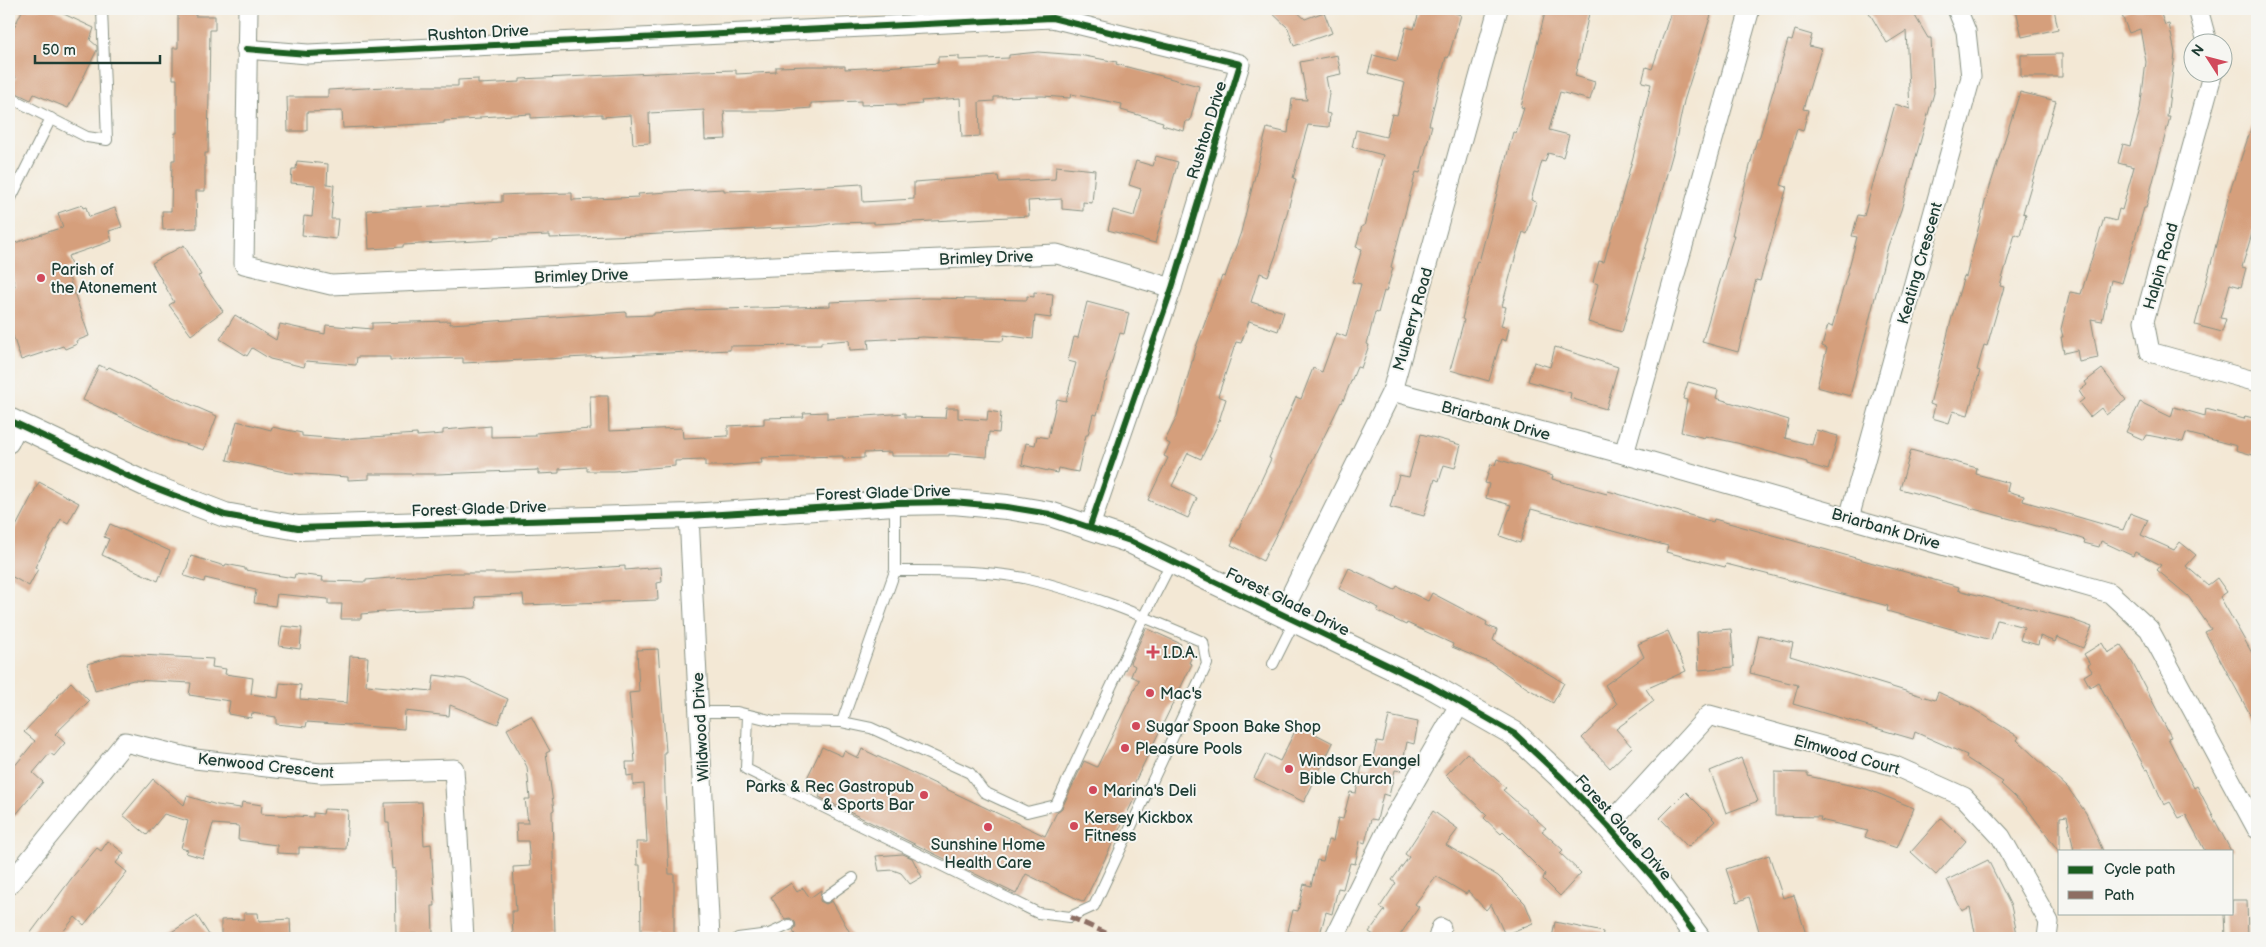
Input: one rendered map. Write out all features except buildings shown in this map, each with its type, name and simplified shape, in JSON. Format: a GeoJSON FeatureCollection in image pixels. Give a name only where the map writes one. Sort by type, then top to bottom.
{"type":"FeatureCollection","features":[{"type":"Feature","properties":{"kind":"street","name":"Brimley Drive"},"geometry":{"type":"LineString","coordinates":[[248,9],[244,264],[331,285],[1057,254],[1172,288]]}},
{"type":"Feature","properties":{"kind":"street","name":"Mulberry Road"},"geometry":{"type":"LineString","coordinates":[[1289,616],[1392,391],[1498,9]]}},
{"type":"Feature","properties":{"kind":"street"},"geometry":{"type":"LineString","coordinates":[[1624,454],[1750,9]]}},
{"type":"Feature","properties":{"kind":"street","name":"Keating Crescent"},"geometry":{"type":"LineString","coordinates":[[1849,518],[1971,77],[1966,31],[1957,9]]}},
{"type":"Feature","properties":{"kind":"street"},"geometry":{"type":"LineString","coordinates":[[2198,9],[2204,32]]}},
{"type":"Feature","properties":{"kind":"street","name":"Rushton Drive"},"geometry":{"type":"LineString","coordinates":[[246,49],[318,53],[1052,18],[1240,64],[1172,288],[1090,526]]}},
{"type":"Feature","properties":{"kind":"street","name":"Halpin Road"},"geometry":{"type":"LineString","coordinates":[[2210,82],[2144,321],[2150,352],[2257,382]]}},
{"type":"Feature","properties":{"kind":"street","name":"Briarbank Drive"},"geometry":{"type":"LineString","coordinates":[[1392,391],[1624,454],[2110,593],[2149,629],[2257,829]]}},
{"type":"Feature","properties":{"kind":"street","name":"Forest Glade Drive"},"geometry":{"type":"LineString","coordinates":[[12,429],[225,515],[298,528],[690,516],[895,503],[954,502],[1007,507],[1050,514],[1090,526],[1130,541],[1289,616],[1461,702],[1520,739],[1562,778],[1608,826],[1656,881],[1698,938]]}},
{"type":"Feature","properties":{"kind":"street","name":"Wildwood Drive"},"geometry":{"type":"LineString","coordinates":[[690,516],[710,938]]}},
{"type":"Feature","properties":{"kind":"street"},"geometry":{"type":"LineString","coordinates":[[1334,938],[1389,826],[1461,702]]}},
{"type":"Feature","properties":{"kind":"street","name":"Elmwood Court"},"geometry":{"type":"LineString","coordinates":[[1608,826],[1709,715],[1895,766],[1964,796],[2001,837],[2049,922],[2047,938]]}},
{"type":"Feature","properties":{"kind":"street","name":"Kenwood Crescent"},"geometry":{"type":"LineString","coordinates":[[9,885],[125,742],[195,759],[320,774],[454,769],[464,938]]}},
{"type":"Feature","properties":{"kind":"lane"},"geometry":{"type":"LineString","coordinates":[[9,97],[87,137],[107,140],[102,9]]}},
{"type":"Feature","properties":{"kind":"lane"},"geometry":{"type":"LineString","coordinates":[[9,202],[50,118]]}},
{"type":"Feature","properties":{"kind":"lane"},"geometry":{"type":"LineString","coordinates":[[842,722],[895,571],[895,503]]}},
{"type":"Feature","properties":{"kind":"lane"},"geometry":{"type":"LineString","coordinates":[[699,712],[737,712],[774,721],[842,722],[871,728],[970,773],[984,792],[1027,812],[1056,805],[1144,616],[1172,561]]}},
{"type":"Feature","properties":{"kind":"lane"},"geometry":{"type":"LineString","coordinates":[[748,715],[746,770],[1038,914],[1070,917],[1094,906],[1207,664],[1203,642],[1144,616],[1080,593],[1023,578],[953,572],[895,571]]}},
{"type":"Feature","properties":{"kind":"lane"},"geometry":{"type":"LineString","coordinates":[[1273,664],[1289,616]]}},
{"type":"Feature","properties":{"kind":"lane"},"geometry":{"type":"LineString","coordinates":[[826,897],[853,878]]}},
{"type":"Feature","properties":{"kind":"lane"},"geometry":{"type":"LineString","coordinates":[[738,938],[769,934],[789,925]]}},
{"type":"Feature","properties":{"kind":"marked path"},"geometry":{"type":"LineString","coordinates":[[1070,917],[1117,938]]}},
{"type":"Feature","properties":{"kind":"cycle path"},"geometry":{"type":"LineString","coordinates":[[246,49],[308,54],[1052,18],[1240,64],[1172,288],[1090,526]]}},
{"type":"Feature","properties":{"kind":"cycle path"},"geometry":{"type":"LineString","coordinates":[[9,420],[145,484],[225,515],[298,528],[689,516],[895,503],[953,502],[1007,507],[1050,514],[1130,541],[1431,686],[1515,734],[1562,778],[1608,826],[1656,881],[1698,938]]}},
{"type":"Feature","properties":{"kind":"place","name":"Parish of the Atonement"},"geometry":{"type":"Point","coordinates":[41,278]}},
{"type":"Feature","properties":{"kind":"place","name":"I.D.A."},"geometry":{"type":"Point","coordinates":[1153,652]}},
{"type":"Feature","properties":{"kind":"place","name":"Mac's"},"geometry":{"type":"Point","coordinates":[1150,693]}},
{"type":"Feature","properties":{"kind":"place","name":"Sugar Spoon Bake Shop"},"geometry":{"type":"Point","coordinates":[1136,726]}},
{"type":"Feature","properties":{"kind":"place","name":"Pleasure Pools"},"geometry":{"type":"Point","coordinates":[1125,748]}},
{"type":"Feature","properties":{"kind":"place","name":"Windsor Evangel Bible Church"},"geometry":{"type":"Point","coordinates":[1289,769]}},
{"type":"Feature","properties":{"kind":"place","name":"Marina's Deli"},"geometry":{"type":"Point","coordinates":[1093,790]}},
{"type":"Feature","properties":{"kind":"place","name":"Parks & Rec Gastropub & Sports Bar"},"geometry":{"type":"Point","coordinates":[924,795]}},
{"type":"Feature","properties":{"kind":"place","name":"Kersey Kickbox Fitness"},"geometry":{"type":"Point","coordinates":[1074,826]}},
{"type":"Feature","properties":{"kind":"place","name":"Sunshine Home Health Care"},"geometry":{"type":"Point","coordinates":[988,827]}}]}
